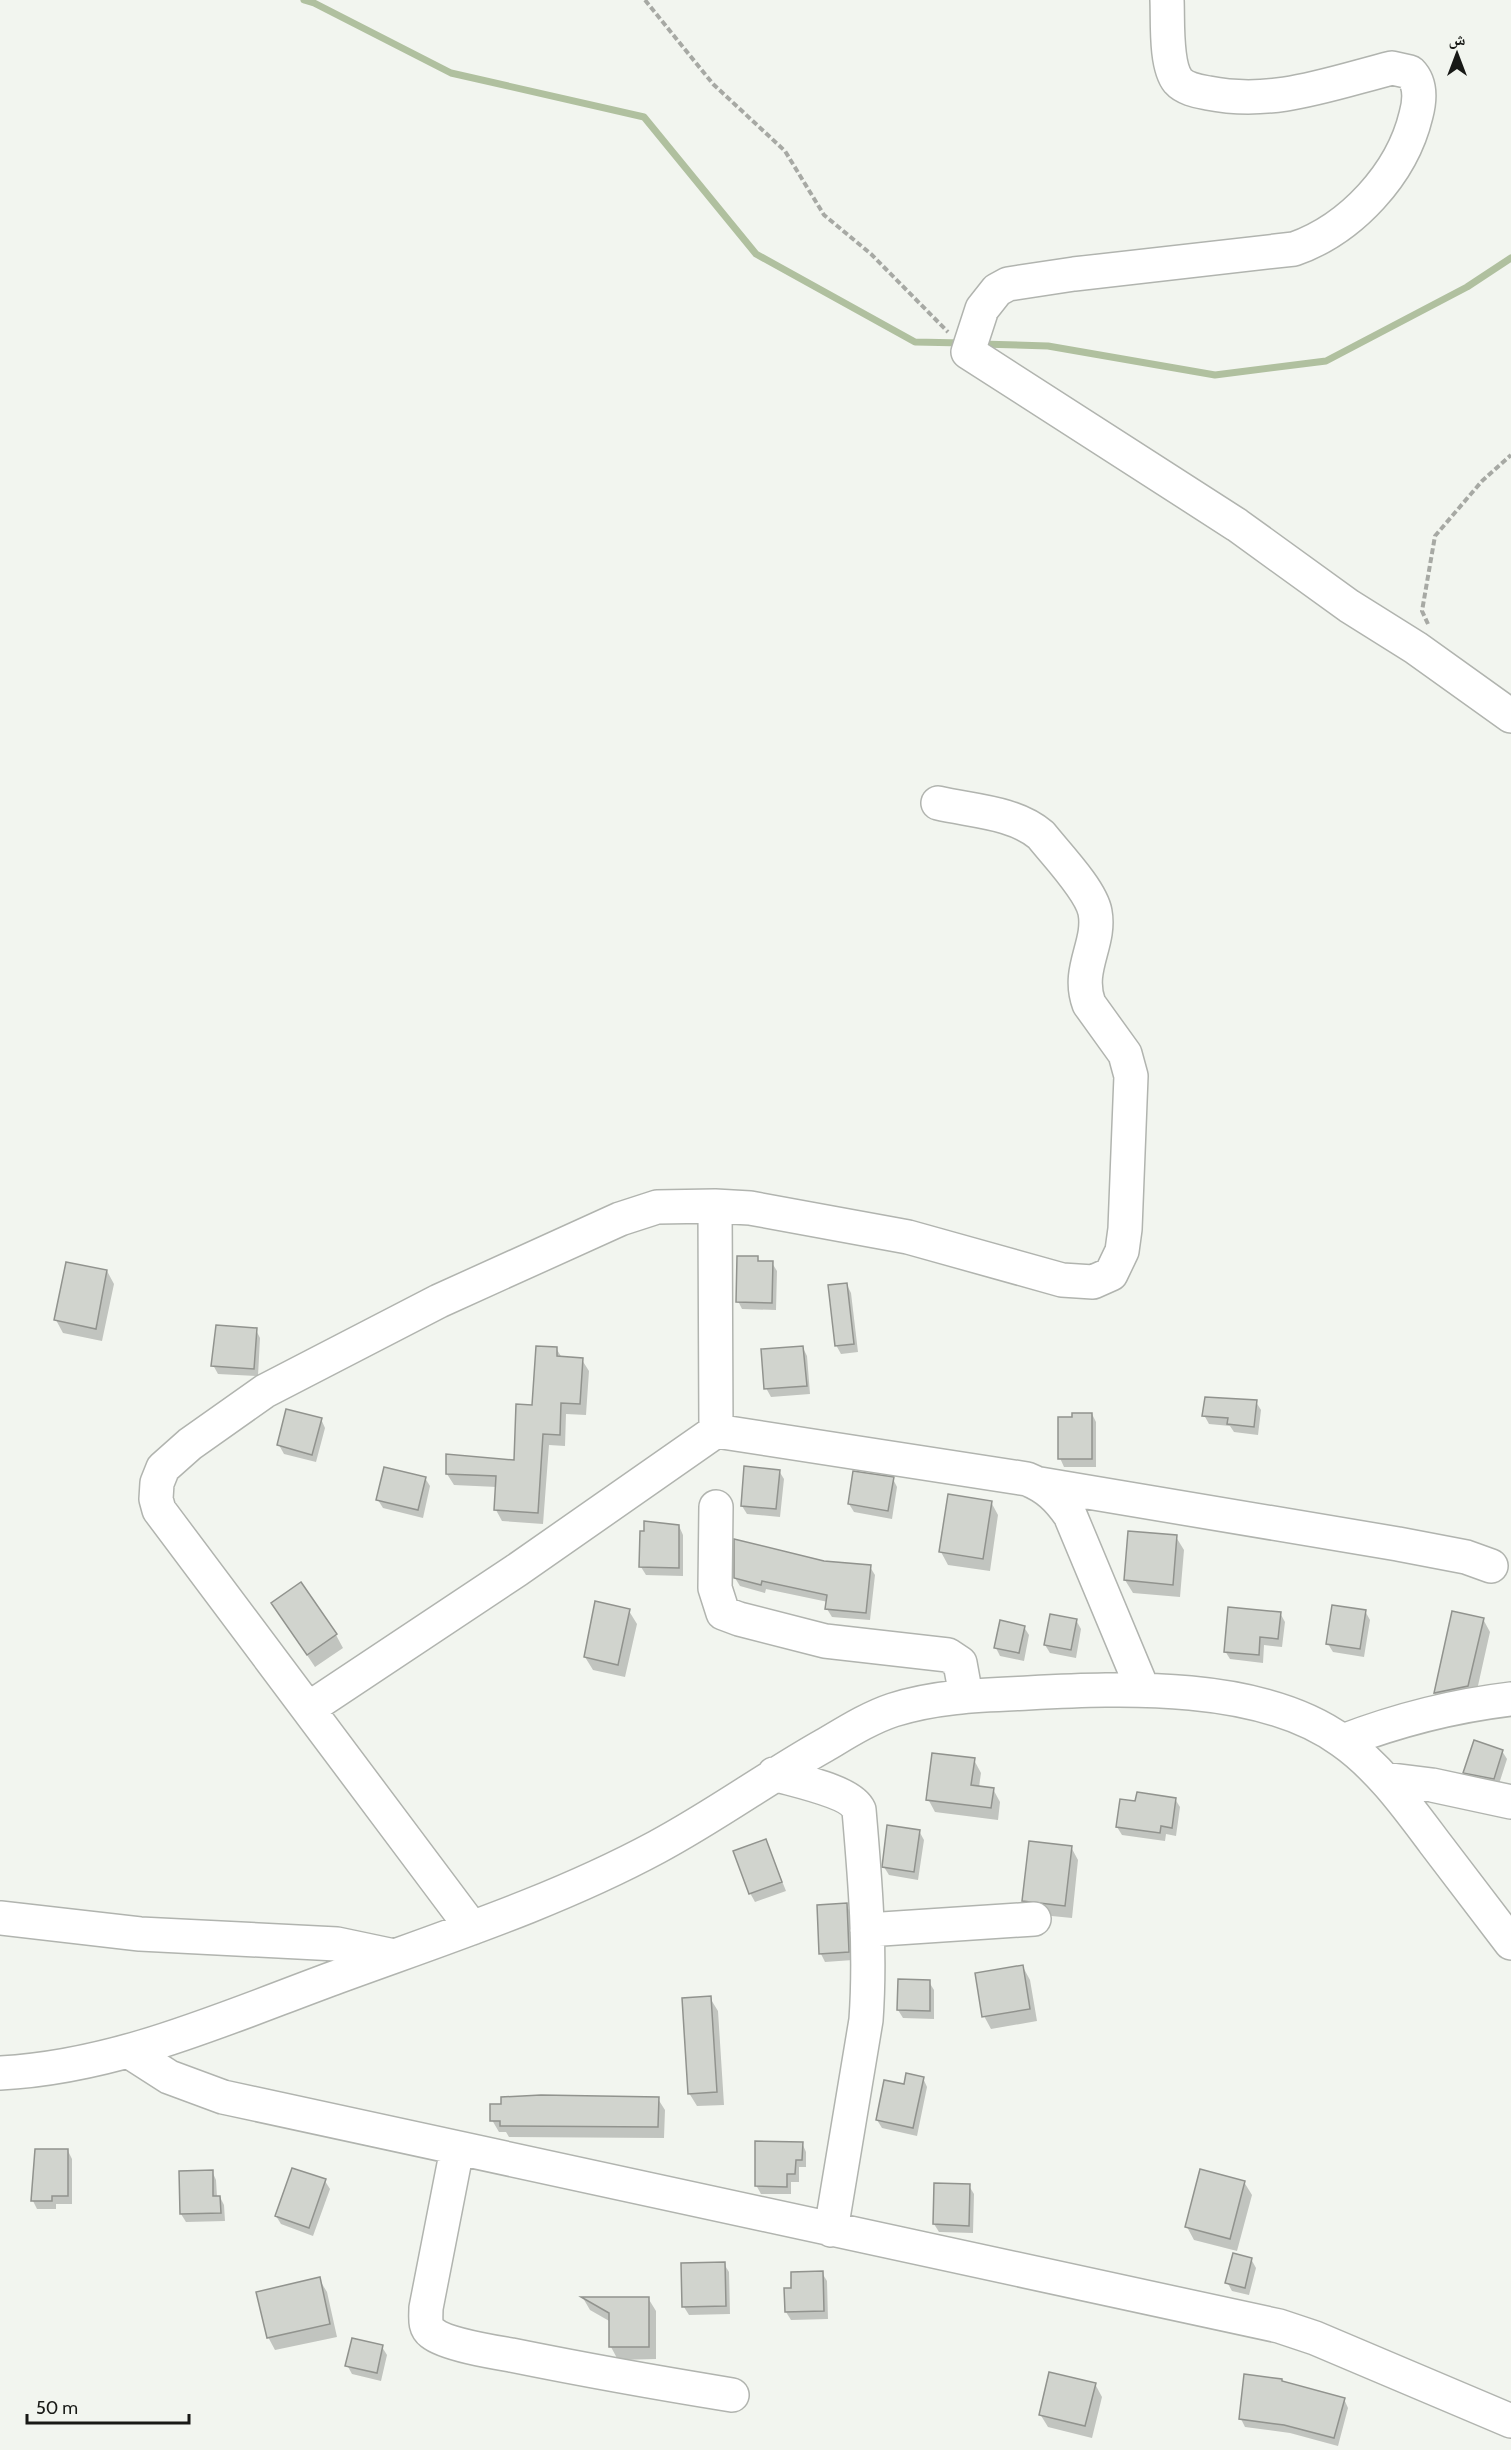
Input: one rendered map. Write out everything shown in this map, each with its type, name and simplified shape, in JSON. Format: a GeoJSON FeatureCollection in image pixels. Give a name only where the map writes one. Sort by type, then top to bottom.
{"type":"FeatureCollection","features":[{"type":"Feature","properties":{"kind":"street"},"geometry":{"type":"LineString","coordinates":[[1167,0],[1173,69],[1178,81],[1194,90],[1252,99],[1281,96],[1392,68],[1410,72],[1418,86],[1418,108],[1406,144],[1395,165],[1377,188],[1339,225],[1317,239],[1294,249],[1074,274],[1008,284],[997,290],[982,309],[968,352],[1237,525],[1349,606],[1416,648],[1511,717]]}},
{"type":"Feature","properties":{"kind":"street"},"geometry":{"type":"LineString","coordinates":[[471,1928],[159,1510],[156,1499],[157,1483],[163,1467],[190,1444],[265,1391],[439,1301],[637,1212],[657,1207],[750,1208],[908,1237],[1079,1282],[1102,1279],[1111,1275],[1118,1265],[1125,1229],[1131,1076],[1125,1054],[1089,1004],[1086,995],[1083,979],[1095,927],[1092,903],[1041,835],[1031,826],[1013,818],[938,803]]}},
{"type":"Feature","properties":{"kind":"street"},"geometry":{"type":"LineString","coordinates":[[715,1206],[716,1431]]}},
{"type":"Feature","properties":{"kind":"street"},"geometry":{"type":"LineString","coordinates":[[308,1709],[517,1570],[716,1431],[1027,1479],[1040,1484],[1398,1544],[1466,1557],[1491,1566]]}},
{"type":"Feature","properties":{"kind":"street"},"geometry":{"type":"LineString","coordinates":[[1040,1484],[1055,1495],[1070,1515],[1143,1690]]}},
{"type":"Feature","properties":{"kind":"street"},"geometry":{"type":"LineString","coordinates":[[716,1507],[715,1588],[717,1600],[723,1612],[739,1619],[825,1641],[948,1656],[960,1663],[966,1696]]}},
{"type":"Feature","properties":{"kind":"street"},"geometry":{"type":"LineString","coordinates":[[0,2073],[44,2071],[130,2052],[471,1928],[610,1871],[662,1844],[774,1774],[889,1711],[938,1699],[966,1696],[1143,1690],[1214,1696],[1260,1705],[1318,1726],[1343,1741],[1384,1779],[1511,1943]]}},
{"type":"Feature","properties":{"kind":"street"},"geometry":{"type":"LineString","coordinates":[[1343,1741],[1420,1715],[1511,1699]]}},
{"type":"Feature","properties":{"kind":"street"},"geometry":{"type":"LineString","coordinates":[[774,1774],[840,1795],[857,1805],[867,1930],[866,2020],[831,2229]]}},
{"type":"Feature","properties":{"kind":"street"},"geometry":{"type":"LineString","coordinates":[[1384,1779],[1432,1785],[1511,1802]]}},
{"type":"Feature","properties":{"kind":"street"},"geometry":{"type":"LineString","coordinates":[[0,1918],[140,1934],[337,1944],[394,1956]]}},
{"type":"Feature","properties":{"kind":"street"},"geometry":{"type":"LineString","coordinates":[[867,1930],[1034,1918]]}},
{"type":"Feature","properties":{"kind":"street"},"geometry":{"type":"LineString","coordinates":[[130,2052],[170,2077],[223,2097],[1279,2326],[1315,2338],[1511,2421]]}},
{"type":"Feature","properties":{"kind":"street"},"geometry":{"type":"LineString","coordinates":[[457,2149],[426,2308],[426,2326],[430,2332],[437,2337],[480,2349],[631,2379],[732,2395]]}},
{"type":"Feature","properties":{"kind":"path"},"geometry":{"type":"LineString","coordinates":[[645,0],[713,84],[785,151],[824,215],[871,254],[968,352]]}},
{"type":"Feature","properties":{"kind":"path"},"geometry":{"type":"LineString","coordinates":[[1431,630],[1422,611],[1435,536],[1482,481],[1511,455]]}},
{"type":"Feature","properties":{"kind":"building"},"geometry":{"type":"Polygon","coordinates":[[[737,1256],[758,1256],[758,1261],[773,1261],[772,1303],[736,1302],[737,1256]]]}},
{"type":"Feature","properties":{"kind":"building"},"geometry":{"type":"Polygon","coordinates":[[[66,1262],[107,1270],[96,1329],[54,1320],[66,1262]]]}},
{"type":"Feature","properties":{"kind":"building"},"geometry":{"type":"Polygon","coordinates":[[[847,1283],[854,1344],[835,1346],[828,1285],[847,1283]]]}},
{"type":"Feature","properties":{"kind":"building"},"geometry":{"type":"Polygon","coordinates":[[[216,1325],[257,1328],[254,1369],[211,1366],[216,1325]]]}},
{"type":"Feature","properties":{"kind":"building"},"geometry":{"type":"Polygon","coordinates":[[[536,1346],[557,1347],[557,1356],[583,1358],[580,1404],[561,1403],[560,1435],[543,1434],[538,1513],[494,1510],[496,1476],[446,1474],[446,1454],[514,1460],[516,1404],[532,1405],[536,1346]]]}},
{"type":"Feature","properties":{"kind":"building"},"geometry":{"type":"Polygon","coordinates":[[[803,1346],[807,1386],[764,1389],[761,1349],[803,1346]]]}},
{"type":"Feature","properties":{"kind":"building"},"geometry":{"type":"Polygon","coordinates":[[[1205,1397],[1257,1400],[1254,1427],[1227,1424],[1228,1418],[1202,1416],[1205,1397]]]}},
{"type":"Feature","properties":{"kind":"building"},"geometry":{"type":"Polygon","coordinates":[[[286,1409],[322,1418],[312,1455],[277,1445],[286,1409]]]}},
{"type":"Feature","properties":{"kind":"building"},"geometry":{"type":"Polygon","coordinates":[[[1072,1413],[1092,1413],[1092,1459],[1058,1459],[1058,1417],[1072,1417],[1072,1413]]]}},
{"type":"Feature","properties":{"kind":"building"},"geometry":{"type":"Polygon","coordinates":[[[744,1466],[780,1470],[776,1509],[741,1506],[744,1466]]]}},
{"type":"Feature","properties":{"kind":"building"},"geometry":{"type":"Polygon","coordinates":[[[384,1467],[426,1477],[418,1510],[376,1500],[384,1467]]]}},
{"type":"Feature","properties":{"kind":"building"},"geometry":{"type":"Polygon","coordinates":[[[853,1471],[894,1477],[888,1511],[848,1504],[853,1471]]]}},
{"type":"Feature","properties":{"kind":"building"},"geometry":{"type":"Polygon","coordinates":[[[948,1494],[992,1501],[983,1559],[939,1552],[948,1494]]]}},
{"type":"Feature","properties":{"kind":"building"},"geometry":{"type":"Polygon","coordinates":[[[644,1521],[679,1525],[679,1568],[639,1567],[640,1531],[644,1531],[644,1521]]]}},
{"type":"Feature","properties":{"kind":"building"},"geometry":{"type":"Polygon","coordinates":[[[1128,1531],[1177,1535],[1173,1585],[1124,1580],[1128,1531]]]}},
{"type":"Feature","properties":{"kind":"building"},"geometry":{"type":"Polygon","coordinates":[[[734,1539],[824,1561],[871,1565],[866,1613],[825,1609],[827,1595],[762,1581],[761,1585],[734,1578],[734,1539]]]}},
{"type":"Feature","properties":{"kind":"building"},"geometry":{"type":"Polygon","coordinates":[[[301,1582],[337,1634],[307,1655],[271,1603],[301,1582]]]}},
{"type":"Feature","properties":{"kind":"building"},"geometry":{"type":"Polygon","coordinates":[[[595,1601],[630,1609],[618,1665],[584,1657],[595,1601]]]}},
{"type":"Feature","properties":{"kind":"building"},"geometry":{"type":"Polygon","coordinates":[[[1332,1605],[1366,1610],[1360,1649],[1326,1644],[1332,1605]]]}},
{"type":"Feature","properties":{"kind":"building"},"geometry":{"type":"Polygon","coordinates":[[[1228,1607],[1281,1612],[1278,1639],[1260,1637],[1259,1655],[1224,1652],[1228,1607]]]}},
{"type":"Feature","properties":{"kind":"building"},"geometry":{"type":"Polygon","coordinates":[[[1452,1611],[1484,1618],[1468,1686],[1434,1693],[1452,1611]]]}},
{"type":"Feature","properties":{"kind":"building"},"geometry":{"type":"Polygon","coordinates":[[[1050,1614],[1077,1619],[1071,1650],[1044,1645],[1050,1614]]]}},
{"type":"Feature","properties":{"kind":"building"},"geometry":{"type":"Polygon","coordinates":[[[1000,1620],[1025,1626],[1019,1653],[994,1648],[1000,1620]]]}},
{"type":"Feature","properties":{"kind":"building"},"geometry":{"type":"Polygon","coordinates":[[[1474,1740],[1503,1750],[1494,1779],[1463,1773],[1474,1740]]]}},
{"type":"Feature","properties":{"kind":"building"},"geometry":{"type":"Polygon","coordinates":[[[932,1753],[975,1758],[971,1785],[994,1788],[991,1808],[926,1800],[932,1753]]]}},
{"type":"Feature","properties":{"kind":"building"},"geometry":{"type":"Polygon","coordinates":[[[1137,1792],[1176,1798],[1172,1828],[1161,1826],[1160,1833],[1116,1827],[1120,1799],[1135,1801],[1137,1792]]]}},
{"type":"Feature","properties":{"kind":"building"},"geometry":{"type":"Polygon","coordinates":[[[887,1825],[920,1830],[914,1872],[882,1867],[887,1825]]]}},
{"type":"Feature","properties":{"kind":"building"},"geometry":{"type":"Polygon","coordinates":[[[766,1839],[782,1882],[749,1894],[733,1851],[766,1839]]]}},
{"type":"Feature","properties":{"kind":"building"},"geometry":{"type":"Polygon","coordinates":[[[1029,1841],[1072,1846],[1065,1906],[1022,1901],[1029,1841]]]}},
{"type":"Feature","properties":{"kind":"building"},"geometry":{"type":"Polygon","coordinates":[[[847,1903],[849,1952],[819,1954],[817,1905],[847,1903]]]}},
{"type":"Feature","properties":{"kind":"building"},"geometry":{"type":"Polygon","coordinates":[[[1023,1965],[1030,2009],[982,2017],[975,1973],[1023,1965]]]}},
{"type":"Feature","properties":{"kind":"building"},"geometry":{"type":"Polygon","coordinates":[[[898,1979],[930,1980],[930,2011],[897,2010],[898,1979]]]}},
{"type":"Feature","properties":{"kind":"building"},"geometry":{"type":"Polygon","coordinates":[[[711,1996],[717,2092],[688,2094],[682,1998],[711,1996]]]}},
{"type":"Feature","properties":{"kind":"building"},"geometry":{"type":"Polygon","coordinates":[[[906,2073],[924,2077],[913,2128],[876,2120],[884,2080],[904,2084],[906,2073]]]}},
{"type":"Feature","properties":{"kind":"building"},"geometry":{"type":"Polygon","coordinates":[[[541,2095],[659,2097],[658,2127],[500,2126],[500,2121],[490,2121],[490,2104],[501,2104],[501,2097],[541,2095]]]}},
{"type":"Feature","properties":{"kind":"building"},"geometry":{"type":"Polygon","coordinates":[[[755,2141],[803,2142],[802,2160],[796,2160],[795,2174],[787,2174],[787,2187],[755,2186],[755,2141]]]}},
{"type":"Feature","properties":{"kind":"building"},"geometry":{"type":"Polygon","coordinates":[[[35,2149],[68,2149],[68,2196],[52,2196],[52,2201],[31,2201],[35,2149]]]}},
{"type":"Feature","properties":{"kind":"building"},"geometry":{"type":"Polygon","coordinates":[[[292,2168],[326,2179],[309,2228],[275,2216],[292,2168]]]}},
{"type":"Feature","properties":{"kind":"building"},"geometry":{"type":"Polygon","coordinates":[[[1200,2169],[1245,2181],[1230,2239],[1185,2227],[1200,2169]]]}},
{"type":"Feature","properties":{"kind":"building"},"geometry":{"type":"Polygon","coordinates":[[[213,2170],[213,2196],[220,2196],[221,2213],[180,2214],[179,2171],[213,2170]]]}},
{"type":"Feature","properties":{"kind":"building"},"geometry":{"type":"Polygon","coordinates":[[[934,2183],[970,2184],[969,2226],[933,2224],[934,2183]]]}},
{"type":"Feature","properties":{"kind":"building"},"geometry":{"type":"Polygon","coordinates":[[[1233,2253],[1252,2258],[1245,2288],[1225,2283],[1233,2253]]]}},
{"type":"Feature","properties":{"kind":"building"},"geometry":{"type":"Polygon","coordinates":[[[725,2262],[726,2306],[682,2307],[681,2263],[725,2262]]]}},
{"type":"Feature","properties":{"kind":"building"},"geometry":{"type":"Polygon","coordinates":[[[823,2271],[824,2311],[785,2312],[784,2288],[791,2288],[791,2272],[823,2271]]]}},
{"type":"Feature","properties":{"kind":"building"},"geometry":{"type":"Polygon","coordinates":[[[320,2277],[330,2324],[267,2338],[256,2292],[320,2277]]]}},
{"type":"Feature","properties":{"kind":"building"},"geometry":{"type":"Polygon","coordinates":[[[581,2297],[649,2297],[649,2347],[609,2347],[609,2313],[581,2297]]]}},
{"type":"Feature","properties":{"kind":"building"},"geometry":{"type":"Polygon","coordinates":[[[352,2338],[383,2345],[377,2373],[345,2366],[352,2338]]]}},
{"type":"Feature","properties":{"kind":"building"},"geometry":{"type":"Polygon","coordinates":[[[1049,2372],[1096,2383],[1085,2426],[1039,2415],[1049,2372]]]}},
{"type":"Feature","properties":{"kind":"building"},"geometry":{"type":"Polygon","coordinates":[[[1244,2374],[1282,2379],[1282,2381],[1345,2398],[1334,2438],[1284,2425],[1239,2419],[1244,2374]]]}},
{"type":"Feature","properties":{"kind":"waterway"},"geometry":{"type":"LineString","coordinates":[[304,0],[451,73],[644,117],[756,254],[915,342],[963,343]]}},
{"type":"Feature","properties":{"kind":"waterway"},"geometry":{"type":"LineString","coordinates":[[980,344],[1048,346],[1215,375],[1326,361],[1467,287],[1511,258]]}}]}
